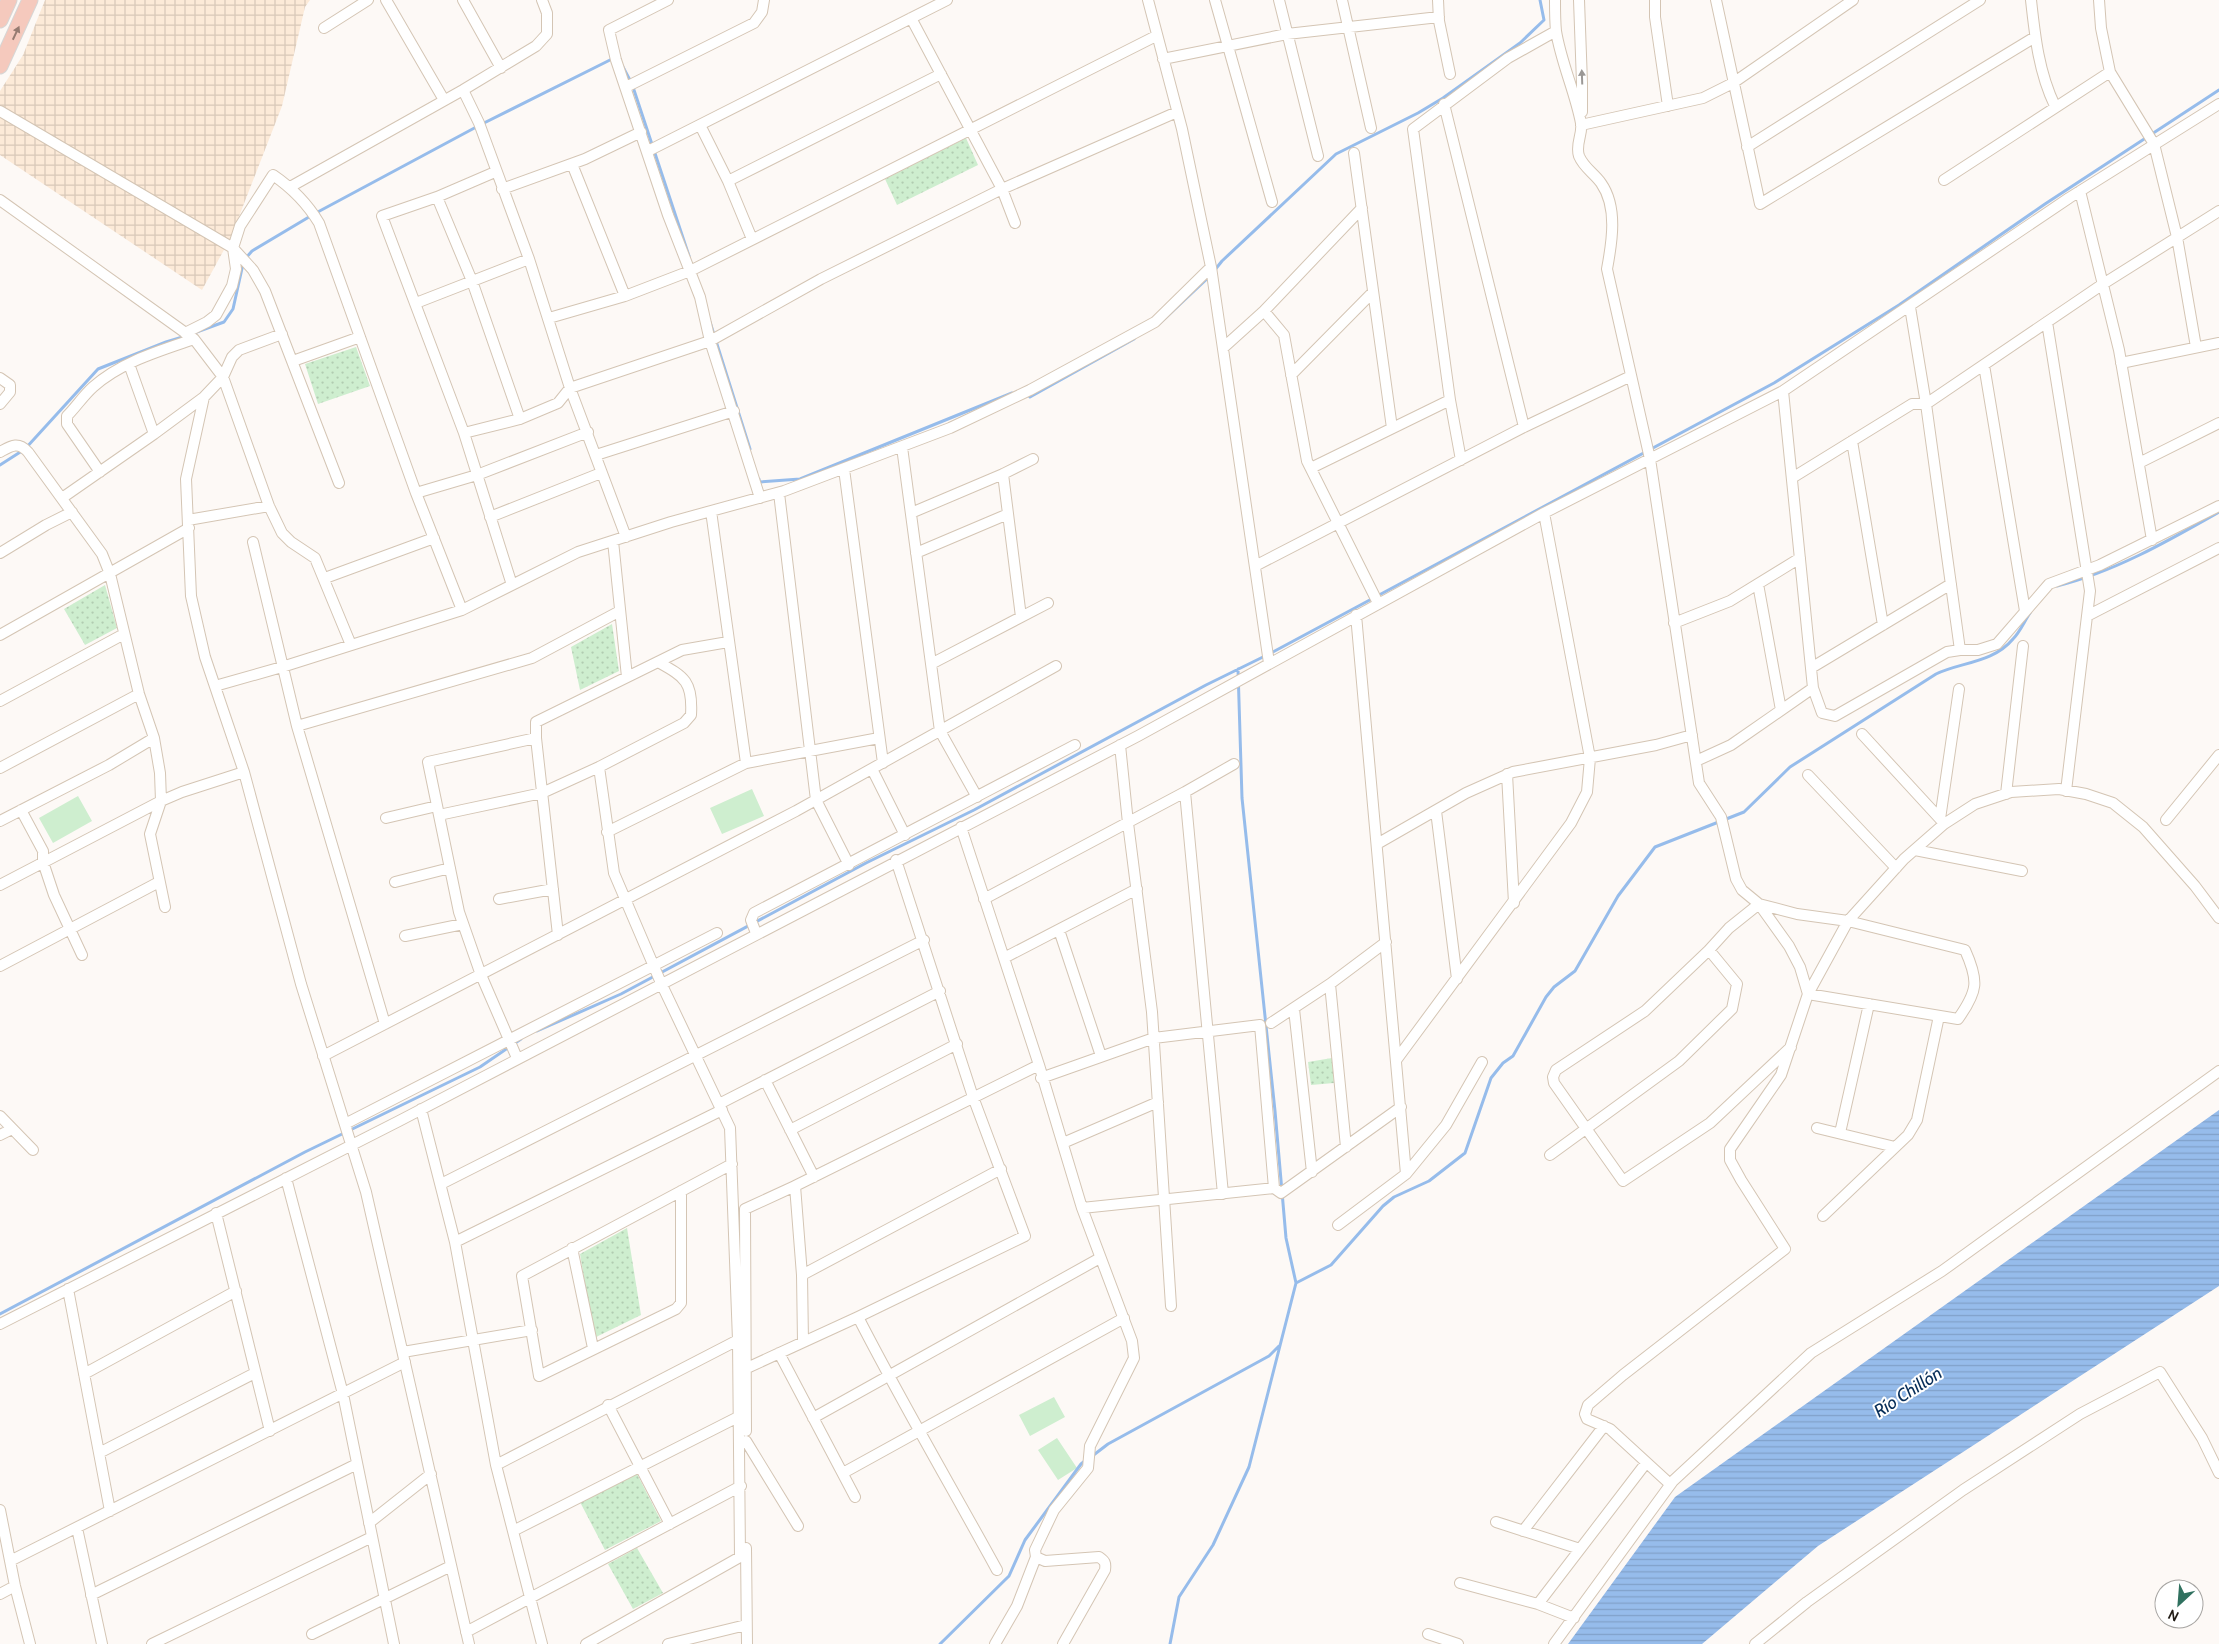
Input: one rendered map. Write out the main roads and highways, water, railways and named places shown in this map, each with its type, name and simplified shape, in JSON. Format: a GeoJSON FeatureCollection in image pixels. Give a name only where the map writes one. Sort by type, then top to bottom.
{"type":"FeatureCollection","features":[{"type":"Feature","properties":{"kind":"highway"},"geometry":{"type":"LineString","coordinates":[[0,20],[9,0]]}},
{"type":"Feature","properties":{"kind":"highway"},"geometry":{"type":"LineString","coordinates":[[0,66],[30,0]]}},
{"type":"Feature","properties":{"kind":"water","name":"Río Chillón"},"geometry":{"type":"Polygon","coordinates":[[[2219,1110],[2219,1286],[1818,1546],[1702,1644],[1568,1644],[1675,1497],[2219,1110]]]}},
{"type":"Feature","properties":{"kind":"waterway"},"geometry":{"type":"LineString","coordinates":[[1214,271],[1222,261],[1336,154],[1418,113],[1443,98],[1520,43],[1544,20],[1540,0]]}},
{"type":"Feature","properties":{"kind":"waterway"},"geometry":{"type":"LineString","coordinates":[[245,259],[252,251],[314,214],[480,125],[614,58]]}},
{"type":"Feature","properties":{"kind":"waterway"},"geometry":{"type":"LineString","coordinates":[[623,67],[632,84],[689,256]]}},
{"type":"Feature","properties":{"kind":"waterway"},"geometry":{"type":"LineString","coordinates":[[1271,653],[1774,383],[1899,305],[2045,204],[2219,90]]}},
{"type":"Feature","properties":{"kind":"waterway"},"geometry":{"type":"LineString","coordinates":[[194,333],[224,322],[233,309],[243,264]]}},
{"type":"Feature","properties":{"kind":"waterway"},"geometry":{"type":"LineString","coordinates":[[1160,323],[1210,276]]}},
{"type":"Feature","properties":{"kind":"waterway"},"geometry":{"type":"LineString","coordinates":[[710,322],[750,449]]}},
{"type":"Feature","properties":{"kind":"waterway"},"geometry":{"type":"LineString","coordinates":[[0,465],[25,449],[98,369],[186,336]]}},
{"type":"Feature","properties":{"kind":"waterway"},"geometry":{"type":"LineString","coordinates":[[1027,393],[1030,397],[1134,339]]}},
{"type":"Feature","properties":{"kind":"waterway"},"geometry":{"type":"LineString","coordinates":[[759,479],[759,482],[800,479],[1012,393]]}},
{"type":"Feature","properties":{"kind":"waterway"},"geometry":{"type":"LineString","coordinates":[[2057,586],[2099,573],[2140,555],[2219,512]]}},
{"type":"Feature","properties":{"kind":"waterway"},"geometry":{"type":"LineString","coordinates":[[1296,1283],[1331,1265],[1383,1206],[1394,1197],[1429,1181],[1465,1153],[1491,1078],[1503,1063],[1513,1056],[1546,997],[1554,987],[1575,971],[1618,896],[1655,847],[1744,812],[1790,767],[1936,674],[1976,661],[2005,647],[2018,633],[2030,613]]}},
{"type":"Feature","properties":{"kind":"waterway"},"geometry":{"type":"LineString","coordinates":[[537,1031],[621,994],[866,863],[974,810],[1206,685],[1265,656]]}},
{"type":"Feature","properties":{"kind":"waterway"},"geometry":{"type":"LineString","coordinates":[[1170,1644],[1179,1597],[1213,1545],[1249,1467],[1296,1283],[1286,1238],[1275,1111],[1242,798],[1238,669]]}},
{"type":"Feature","properties":{"kind":"waterway"},"geometry":{"type":"LineString","coordinates":[[0,1314],[305,1152],[480,1067],[521,1039]]}},
{"type":"Feature","properties":{"kind":"waterway"},"geometry":{"type":"LineString","coordinates":[[1091,1457],[1108,1444],[1269,1356],[1279,1346]]}},
{"type":"Feature","properties":{"kind":"waterway"},"geometry":{"type":"LineString","coordinates":[[940,1644],[1009,1576],[1025,1540],[1081,1464],[1086,1460]]}}]}
